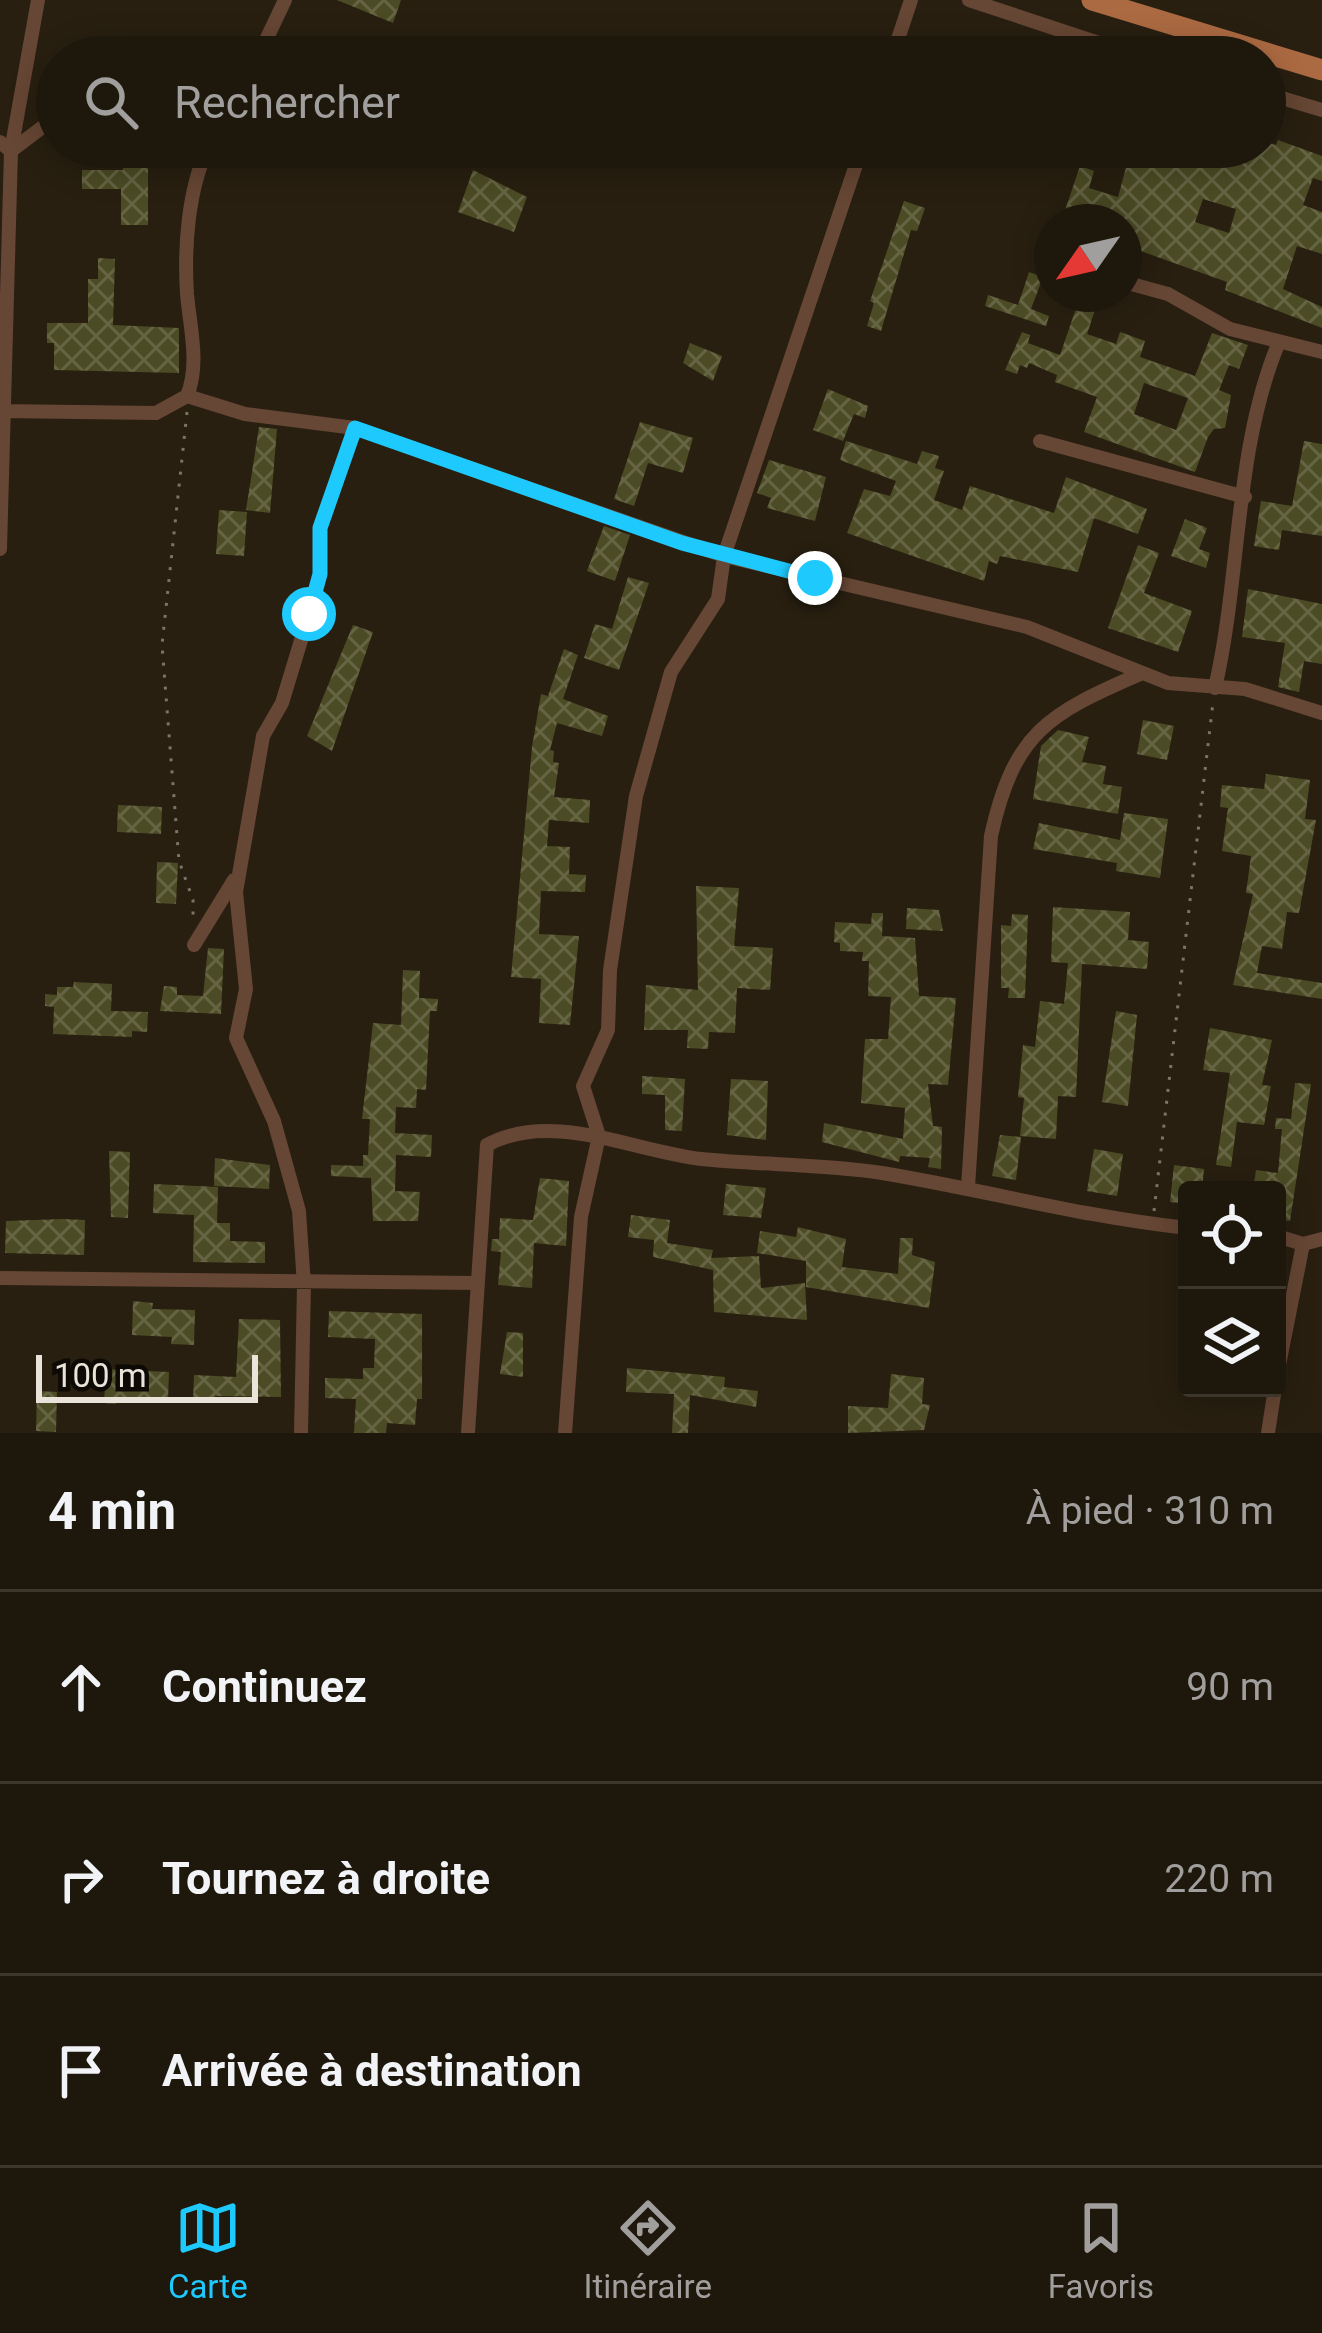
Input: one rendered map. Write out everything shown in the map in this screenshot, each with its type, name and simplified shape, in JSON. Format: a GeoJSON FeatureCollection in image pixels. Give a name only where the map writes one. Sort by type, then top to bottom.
{"type":"FeatureCollection","features":[{"type":"Feature","properties":{"kind":"main road"},"geometry":{"type":"LineString","coordinates":[[1092,0],[1210,36]]}},
{"type":"Feature","properties":{"kind":"main road"},"geometry":{"type":"LineString","coordinates":[[1286,59],[1322,70]]}},
{"type":"Feature","properties":{"kind":"street"},"geometry":{"type":"LineString","coordinates":[[0,549],[5,147],[38,0]]}},
{"type":"Feature","properties":{"kind":"street"},"geometry":{"type":"LineString","coordinates":[[268,36],[286,0]]}},
{"type":"Feature","properties":{"kind":"street"},"geometry":{"type":"LineString","coordinates":[[899,36],[911,0]]}},
{"type":"Feature","properties":{"kind":"street"},"geometry":{"type":"LineString","coordinates":[[969,0],[1078,36]]}},
{"type":"Feature","properties":{"kind":"street"},"geometry":{"type":"LineString","coordinates":[[1286,99],[1322,110]]}},
{"type":"Feature","properties":{"kind":"street"},"geometry":{"type":"LineString","coordinates":[[5,147],[36,129]]}},
{"type":"Feature","properties":{"kind":"street"},"geometry":{"type":"LineString","coordinates":[[4,411],[156,412],[187,396],[194,380],[187,289],[191,201],[201,168]]}},
{"type":"Feature","properties":{"kind":"street"},"geometry":{"type":"LineString","coordinates":[[565,1433],[581,1216],[598,1136],[583,1086],[608,1030],[610,970],[636,796],[671,672],[718,599],[724,556],[855,168]]}},
{"type":"Feature","properties":{"kind":"street"},"geometry":{"type":"LineString","coordinates":[[1142,287],[1168,294],[1230,329],[1322,352]]}},
{"type":"Feature","properties":{"kind":"street"},"geometry":{"type":"LineString","coordinates":[[1215,688],[1233,608],[1245,497],[1279,342]]}},
{"type":"Feature","properties":{"kind":"street"},"geometry":{"type":"LineString","coordinates":[[187,396],[245,414],[355,428],[724,556],[1027,627],[1140,674],[1245,689],[1322,713]]}},
{"type":"Feature","properties":{"kind":"street"},"geometry":{"type":"LineString","coordinates":[[301,1433],[304,1285],[299,1211],[280,1143],[236,1038],[246,989],[236,892],[263,736],[282,703],[309,614],[320,574],[320,528],[355,428]]}},
{"type":"Feature","properties":{"kind":"street"},"geometry":{"type":"LineString","coordinates":[[1040,440],[1245,497]]}},
{"type":"Feature","properties":{"kind":"street"},"geometry":{"type":"LineString","coordinates":[[968,1187],[991,836],[998,803],[1043,724],[1061,709],[1140,674]]}},
{"type":"Feature","properties":{"kind":"street"},"geometry":{"type":"LineString","coordinates":[[194,945],[239,870]]}},
{"type":"Feature","properties":{"kind":"street"},"geometry":{"type":"LineString","coordinates":[[468,1433],[488,1144],[511,1132],[598,1136],[698,1158],[811,1164],[968,1187],[1047,1209],[1178,1227]]}},
{"type":"Feature","properties":{"kind":"street"},"geometry":{"type":"LineString","coordinates":[[1286,1239],[1303,1244],[1322,1239]]}},
{"type":"Feature","properties":{"kind":"street"},"geometry":{"type":"LineString","coordinates":[[1286,1330],[1303,1244]]}},
{"type":"Feature","properties":{"kind":"street"},"geometry":{"type":"LineString","coordinates":[[0,1278],[304,1285],[476,1283]]}},
{"type":"Feature","properties":{"kind":"street"},"geometry":{"type":"LineString","coordinates":[[1268,1433],[1274,1397]]}},
{"type":"Feature","properties":{"kind":"path"},"geometry":{"type":"LineString","coordinates":[[187,396],[184,466],[162,645],[179,861],[193,900],[194,945]]}},
{"type":"Feature","properties":{"kind":"path"},"geometry":{"type":"LineString","coordinates":[[1153,1224],[1215,688]]}},
{"type":"Feature","properties":{"kind":"building"},"geometry":{"type":"Polygon","coordinates":[[[337,0],[401,0],[393,23],[337,0]]]}},
{"type":"Feature","properties":{"kind":"building"},"geometry":{"type":"Polygon","coordinates":[[[1286,143],[1322,156],[1322,181],[1313,178],[1303,205],[1322,212],[1322,254],[1297,246],[1283,289],[1322,307],[1322,328],[1225,290],[1227,282],[1142,251],[1142,204],[1067,204],[1079,168],[1094,171],[1089,188],[1118,197],[1126,168],[1286,168],[1286,143]],[[1203,199],[1195,222],[1229,233],[1236,209],[1203,199]]]}},
{"type":"Feature","properties":{"kind":"building"},"geometry":{"type":"Polygon","coordinates":[[[148,168],[148,225],[121,225],[121,189],[82,189],[82,170],[148,168]]]}},
{"type":"Feature","properties":{"kind":"building"},"geometry":{"type":"Polygon","coordinates":[[[473,170],[527,197],[514,232],[458,212],[473,170]]]}},
{"type":"Feature","properties":{"kind":"building"},"geometry":{"type":"Polygon","coordinates":[[[904,201],[925,208],[917,231],[911,230],[881,331],[867,326],[874,303],[870,301],[904,201]]]}},
{"type":"Feature","properties":{"kind":"building"},"geometry":{"type":"Polygon","coordinates":[[[98,258],[115,259],[113,325],[179,328],[179,373],[54,370],[54,343],[47,343],[47,323],[88,323],[88,279],[98,279],[98,258]]]}},
{"type":"Feature","properties":{"kind":"building"},"geometry":{"type":"Polygon","coordinates":[[[1029,272],[1034,274],[1031,309],[1049,316],[1046,326],[985,306],[988,295],[1018,305],[1029,272]]]}},
{"type":"Feature","properties":{"kind":"building"},"geometry":{"type":"Polygon","coordinates":[[[1075,312],[1094,312],[1087,334],[1116,344],[1120,332],[1145,341],[1140,357],[1195,376],[1212,333],[1248,345],[1239,369],[1229,365],[1219,390],[1231,395],[1225,428],[1214,429],[1208,437],[1195,472],[1084,432],[1097,397],[1055,382],[1057,375],[1029,363],[1027,368],[1020,365],[1017,374],[1005,370],[1022,332],[1030,335],[1028,343],[1060,355],[1075,312]],[[1144,383],[1134,414],[1176,430],[1188,398],[1144,383]]]}},
{"type":"Feature","properties":{"kind":"building"},"geometry":{"type":"Polygon","coordinates":[[[690,343],[722,356],[713,381],[683,363],[690,343]]]}},
{"type":"Feature","properties":{"kind":"building"},"geometry":{"type":"Polygon","coordinates":[[[828,389],[868,406],[865,418],[854,414],[843,441],[813,430],[828,389]]]}},
{"type":"Feature","properties":{"kind":"building"},"geometry":{"type":"Polygon","coordinates":[[[640,422],[693,438],[683,473],[648,463],[634,506],[614,499],[640,422]]]}},
{"type":"Feature","properties":{"kind":"building"},"geometry":{"type":"Polygon","coordinates":[[[259,427],[277,429],[270,513],[246,510],[259,427]]]}},
{"type":"Feature","properties":{"kind":"building"},"geometry":{"type":"Polygon","coordinates":[[[846,441],[917,464],[922,451],[939,456],[935,468],[944,471],[934,500],[962,510],[970,486],[1054,513],[1066,477],[1147,509],[1138,534],[1094,518],[1078,572],[1000,556],[997,564],[989,561],[984,581],[847,533],[864,489],[890,496],[896,481],[840,460],[846,441]]]}},
{"type":"Feature","properties":{"kind":"building"},"geometry":{"type":"Polygon","coordinates":[[[1304,441],[1322,444],[1322,536],[1282,530],[1279,550],[1254,546],[1261,501],[1292,506],[1304,441]]]}},
{"type":"Feature","properties":{"kind":"building"},"geometry":{"type":"Polygon","coordinates":[[[769,460],[826,477],[815,521],[767,508],[771,498],[757,493],[769,460]]]}},
{"type":"Feature","properties":{"kind":"building"},"geometry":{"type":"Polygon","coordinates":[[[219,510],[247,512],[244,556],[216,554],[219,510]]]}},
{"type":"Feature","properties":{"kind":"building"},"geometry":{"type":"Polygon","coordinates":[[[1185,519],[1207,528],[1199,549],[1210,553],[1206,568],[1171,556],[1185,519]]]}},
{"type":"Feature","properties":{"kind":"building"},"geometry":{"type":"Polygon","coordinates":[[[604,526],[630,535],[615,581],[587,571],[604,526]]]}},
{"type":"Feature","properties":{"kind":"building"},"geometry":{"type":"Polygon","coordinates":[[[1138,545],[1159,553],[1144,593],[1192,611],[1178,652],[1108,628],[1138,545]]]}},
{"type":"Feature","properties":{"kind":"building"},"geometry":{"type":"Polygon","coordinates":[[[628,577],[649,583],[619,670],[584,658],[595,624],[612,629],[628,577]]]}},
{"type":"Feature","properties":{"kind":"building"},"geometry":{"type":"Polygon","coordinates":[[[1248,589],[1322,604],[1322,664],[1304,661],[1299,692],[1278,687],[1285,643],[1242,637],[1248,589]]]}},
{"type":"Feature","properties":{"kind":"building"},"geometry":{"type":"Polygon","coordinates":[[[353,625],[373,632],[332,751],[307,736],[353,625]]]}},
{"type":"Feature","properties":{"kind":"building"},"geometry":{"type":"Polygon","coordinates":[[[564,649],[578,655],[563,699],[608,716],[602,736],[557,723],[550,750],[554,751],[553,762],[559,763],[554,797],[590,800],[589,823],[549,820],[547,846],[570,847],[569,874],[586,875],[585,892],[541,891],[539,934],[579,936],[570,1025],[539,1023],[541,979],[511,977],[532,747],[541,694],[548,696],[564,649]]]}},
{"type":"Feature","properties":{"kind":"building"},"geometry":{"type":"Polygon","coordinates":[[[1143,720],[1174,726],[1167,760],[1137,754],[1143,720]]]}},
{"type":"Feature","properties":{"kind":"building"},"geometry":{"type":"Polygon","coordinates":[[[1058,730],[1089,737],[1082,762],[1106,766],[1103,784],[1122,787],[1118,814],[1033,799],[1041,746],[1058,730]]]}},
{"type":"Feature","properties":{"kind":"building"},"geometry":{"type":"Polygon","coordinates":[[[1266,774],[1310,780],[1305,819],[1316,820],[1299,913],[1287,912],[1282,949],[1262,946],[1257,973],[1322,983],[1322,999],[1233,985],[1253,894],[1246,893],[1251,856],[1222,851],[1228,808],[1220,807],[1222,785],[1264,789],[1266,774]]]}},
{"type":"Feature","properties":{"kind":"building"},"geometry":{"type":"Polygon","coordinates":[[[118,805],[162,807],[161,834],[117,832],[118,805]]]}},
{"type":"Feature","properties":{"kind":"building"},"geometry":{"type":"Polygon","coordinates":[[[1124,813],[1168,819],[1160,878],[1116,871],[1117,863],[1033,849],[1039,823],[1120,840],[1124,813]]]}},
{"type":"Feature","properties":{"kind":"building"},"geometry":{"type":"Polygon","coordinates":[[[157,862],[178,863],[176,904],[156,903],[157,862]]]}},
{"type":"Feature","properties":{"kind":"building"},"geometry":{"type":"Polygon","coordinates":[[[696,886],[739,888],[734,946],[773,948],[770,990],[737,988],[735,1033],[709,1032],[708,1049],[687,1048],[688,1030],[644,1030],[646,985],[698,990],[696,886]]]}},
{"type":"Feature","properties":{"kind":"building"},"geometry":{"type":"Polygon","coordinates":[[[1053,907],[1130,912],[1128,940],[1149,942],[1147,969],[1082,964],[1076,1097],[1058,1096],[1056,1139],[1020,1136],[1024,1098],[1018,1097],[1023,1045],[1035,1047],[1040,1001],[1064,1004],[1068,963],[1051,962],[1053,907]]]}},
{"type":"Feature","properties":{"kind":"building"},"geometry":{"type":"Polygon","coordinates":[[[907,908],[939,910],[943,931],[906,929],[907,908]]]}},
{"type":"Feature","properties":{"kind":"building"},"geometry":{"type":"Polygon","coordinates":[[[872,913],[883,913],[882,936],[915,938],[919,996],[956,998],[948,1085],[928,1084],[933,1126],[942,1127],[941,1169],[928,1167],[930,1158],[900,1156],[899,1162],[822,1142],[824,1123],[903,1139],[905,1108],[861,1103],[865,1039],[888,1039],[891,997],[868,996],[869,961],[862,961],[863,952],[840,951],[840,943],[834,942],[835,922],[871,924],[872,913]]]}},
{"type":"Feature","properties":{"kind":"building"},"geometry":{"type":"Polygon","coordinates":[[[1012,914],[1028,915],[1025,998],[1008,998],[1009,988],[1001,988],[1001,925],[1011,926],[1012,914]]]}},
{"type":"Feature","properties":{"kind":"building"},"geometry":{"type":"Polygon","coordinates":[[[208,948],[224,949],[221,1014],[160,1011],[164,986],[177,987],[177,995],[203,996],[208,948]]]}},
{"type":"Feature","properties":{"kind":"building"},"geometry":{"type":"Polygon","coordinates":[[[403,970],[420,971],[419,998],[438,999],[437,1011],[430,1011],[426,1090],[417,1089],[416,1108],[396,1107],[395,1133],[432,1135],[431,1157],[396,1155],[395,1191],[420,1192],[418,1221],[373,1221],[371,1178],[331,1176],[331,1165],[363,1166],[363,1155],[368,1155],[370,1119],[362,1119],[373,1023],[401,1025],[403,970]]]}},
{"type":"Feature","properties":{"kind":"building"},"geometry":{"type":"Polygon","coordinates":[[[74,982],[112,984],[111,1011],[148,1012],[147,1032],[132,1031],[132,1037],[53,1034],[54,1007],[45,1006],[45,994],[57,995],[57,987],[73,987],[74,982]]]}},
{"type":"Feature","properties":{"kind":"building"},"geometry":{"type":"Polygon","coordinates":[[[1116,1011],[1137,1015],[1128,1106],[1102,1102],[1116,1011]]]}},
{"type":"Feature","properties":{"kind":"building"},"geometry":{"type":"Polygon","coordinates":[[[1210,1028],[1272,1040],[1262,1085],[1271,1086],[1264,1125],[1237,1122],[1231,1167],[1216,1165],[1230,1073],[1203,1070],[1210,1028]]]}},
{"type":"Feature","properties":{"kind":"building"},"geometry":{"type":"Polygon","coordinates":[[[642,1076],[685,1079],[682,1131],[665,1130],[665,1095],[642,1094],[642,1076]]]}},
{"type":"Feature","properties":{"kind":"building"},"geometry":{"type":"Polygon","coordinates":[[[731,1079],[768,1081],[766,1140],[727,1135],[731,1079]]]}},
{"type":"Feature","properties":{"kind":"building"},"geometry":{"type":"Polygon","coordinates":[[[1295,1083],[1311,1084],[1290,1221],[1286,1220],[1286,1181],[1254,1181],[1256,1170],[1278,1173],[1282,1129],[1275,1129],[1276,1118],[1291,1119],[1295,1083]]]}},
{"type":"Feature","properties":{"kind":"building"},"geometry":{"type":"Polygon","coordinates":[[[1000,1135],[1021,1137],[1016,1180],[992,1176],[1000,1135]]]}},
{"type":"Feature","properties":{"kind":"building"},"geometry":{"type":"Polygon","coordinates":[[[1094,1149],[1123,1154],[1117,1196],[1087,1191],[1094,1149]]]}},
{"type":"Feature","properties":{"kind":"building"},"geometry":{"type":"Polygon","coordinates":[[[109,1151],[130,1152],[128,1218],[111,1217],[109,1151]]]}},
{"type":"Feature","properties":{"kind":"building"},"geometry":{"type":"Polygon","coordinates":[[[215,1158],[270,1165],[269,1189],[214,1186],[215,1158]]]}},
{"type":"Feature","properties":{"kind":"building"},"geometry":{"type":"Polygon","coordinates":[[[1174,1165],[1204,1169],[1203,1181],[1178,1181],[1178,1203],[1170,1202],[1174,1165]]]}},
{"type":"Feature","properties":{"kind":"building"},"geometry":{"type":"Polygon","coordinates":[[[540,1178],[569,1181],[566,1246],[534,1243],[532,1288],[498,1285],[501,1252],[491,1251],[492,1239],[499,1239],[500,1218],[533,1220],[540,1178]]]}},
{"type":"Feature","properties":{"kind":"building"},"geometry":{"type":"Polygon","coordinates":[[[154,1184],[218,1187],[217,1223],[230,1223],[230,1241],[265,1242],[265,1263],[193,1262],[194,1215],[153,1213],[154,1184]]]}},
{"type":"Feature","properties":{"kind":"building"},"geometry":{"type":"Polygon","coordinates":[[[726,1184],[766,1188],[761,1218],[723,1215],[726,1184]]]}},
{"type":"Feature","properties":{"kind":"building"},"geometry":{"type":"Polygon","coordinates":[[[631,1215],[670,1220],[667,1243],[713,1250],[711,1258],[759,1256],[761,1288],[805,1283],[807,1320],[714,1312],[713,1270],[653,1257],[654,1240],[628,1237],[631,1215]]]}},
{"type":"Feature","properties":{"kind":"building"},"geometry":{"type":"Polygon","coordinates":[[[85,1220],[84,1255],[5,1253],[6,1221],[85,1220]]]}},
{"type":"Feature","properties":{"kind":"building"},"geometry":{"type":"Polygon","coordinates":[[[798,1227],[846,1239],[842,1267],[898,1274],[900,1238],[913,1238],[912,1255],[935,1262],[929,1308],[806,1287],[806,1261],[757,1253],[760,1231],[796,1237],[798,1227]]]}},
{"type":"Feature","properties":{"kind":"building"},"geometry":{"type":"Polygon","coordinates":[[[133,1301],[153,1303],[152,1309],[195,1310],[194,1345],[171,1344],[172,1337],[132,1335],[133,1301]]]}},
{"type":"Feature","properties":{"kind":"building"},"geometry":{"type":"Polygon","coordinates":[[[329,1311],[422,1314],[422,1399],[417,1399],[415,1425],[387,1423],[386,1433],[354,1433],[356,1399],[325,1398],[325,1378],[363,1379],[363,1368],[374,1368],[375,1339],[328,1337],[329,1311]]]}},
{"type":"Feature","properties":{"kind":"building"},"geometry":{"type":"Polygon","coordinates":[[[239,1319],[280,1320],[281,1397],[215,1396],[215,1403],[193,1402],[194,1375],[236,1377],[239,1319]]]}},
{"type":"Feature","properties":{"kind":"building"},"geometry":{"type":"Polygon","coordinates":[[[507,1332],[523,1333],[523,1377],[500,1374],[507,1332]]]}},
{"type":"Feature","properties":{"kind":"building"},"geometry":{"type":"Polygon","coordinates":[[[627,1368],[725,1377],[724,1387],[758,1391],[756,1407],[690,1395],[688,1433],[672,1433],[674,1394],[626,1392],[627,1368]]]}},
{"type":"Feature","properties":{"kind":"building"},"geometry":{"type":"Polygon","coordinates":[[[106,1369],[169,1372],[168,1400],[116,1397],[116,1404],[104,1403],[106,1369]]]}},
{"type":"Feature","properties":{"kind":"building"},"geometry":{"type":"Polygon","coordinates":[[[891,1374],[924,1378],[922,1404],[930,1405],[924,1430],[848,1433],[848,1406],[888,1408],[891,1374]]]}},
{"type":"Feature","properties":{"kind":"building"},"geometry":{"type":"Polygon","coordinates":[[[37,1391],[57,1392],[56,1432],[36,1431],[37,1391]]]}},
{"type":"Feature","properties":{"kind":"route"},"geometry":{"type":"LineString","coordinates":[[309,614],[320,574],[320,528],[355,428],[682,543],[815,578]]}}]}
